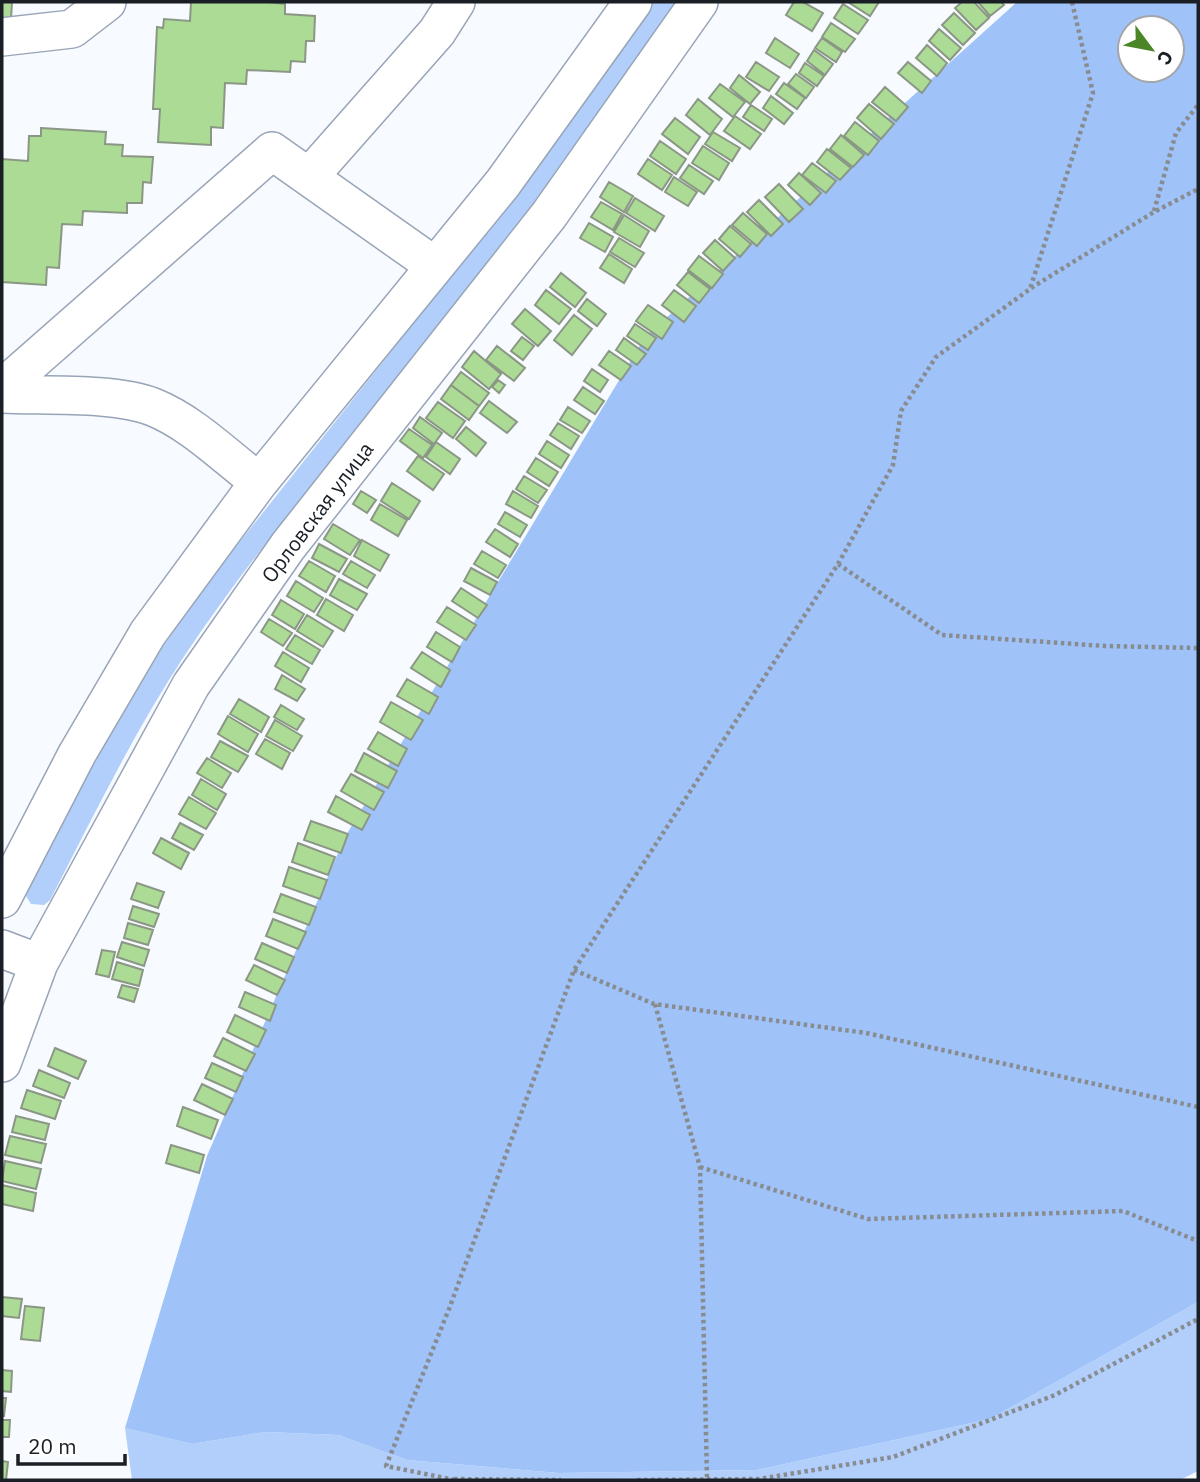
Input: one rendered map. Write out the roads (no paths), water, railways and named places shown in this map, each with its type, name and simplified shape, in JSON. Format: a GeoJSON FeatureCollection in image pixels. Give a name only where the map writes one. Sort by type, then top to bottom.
{"type":"FeatureCollection","features":[{"type":"Feature","properties":{"kind":"street"},"geometry":{"type":"LineString","coordinates":[[2,37],[72,29],[107,2]]}},
{"type":"Feature","properties":{"kind":"street"},"geometry":{"type":"LineString","coordinates":[[309,177],[437,32],[456,2]]}},
{"type":"Feature","properties":{"kind":"street"},"geometry":{"type":"LineString","coordinates":[[2,899],[77,754],[148,633],[259,482],[502,183],[633,2]]}},
{"type":"Feature","properties":{"kind":"street","name":"Орловская улица"},"geometry":{"type":"LineString","coordinates":[[2,1063],[39,963],[191,684],[288,546],[548,215],[699,2]]}},
{"type":"Feature","properties":{"kind":"street"},"geometry":{"type":"LineString","coordinates":[[2,391],[272,151],[435,266]]}},
{"type":"Feature","properties":{"kind":"street"},"geometry":{"type":"LineString","coordinates":[[2,391],[121,400],[153,407],[183,424],[259,482]]}},
{"type":"Feature","properties":{"kind":"street"},"geometry":{"type":"LineString","coordinates":[[2,949],[39,963]]}}]}
